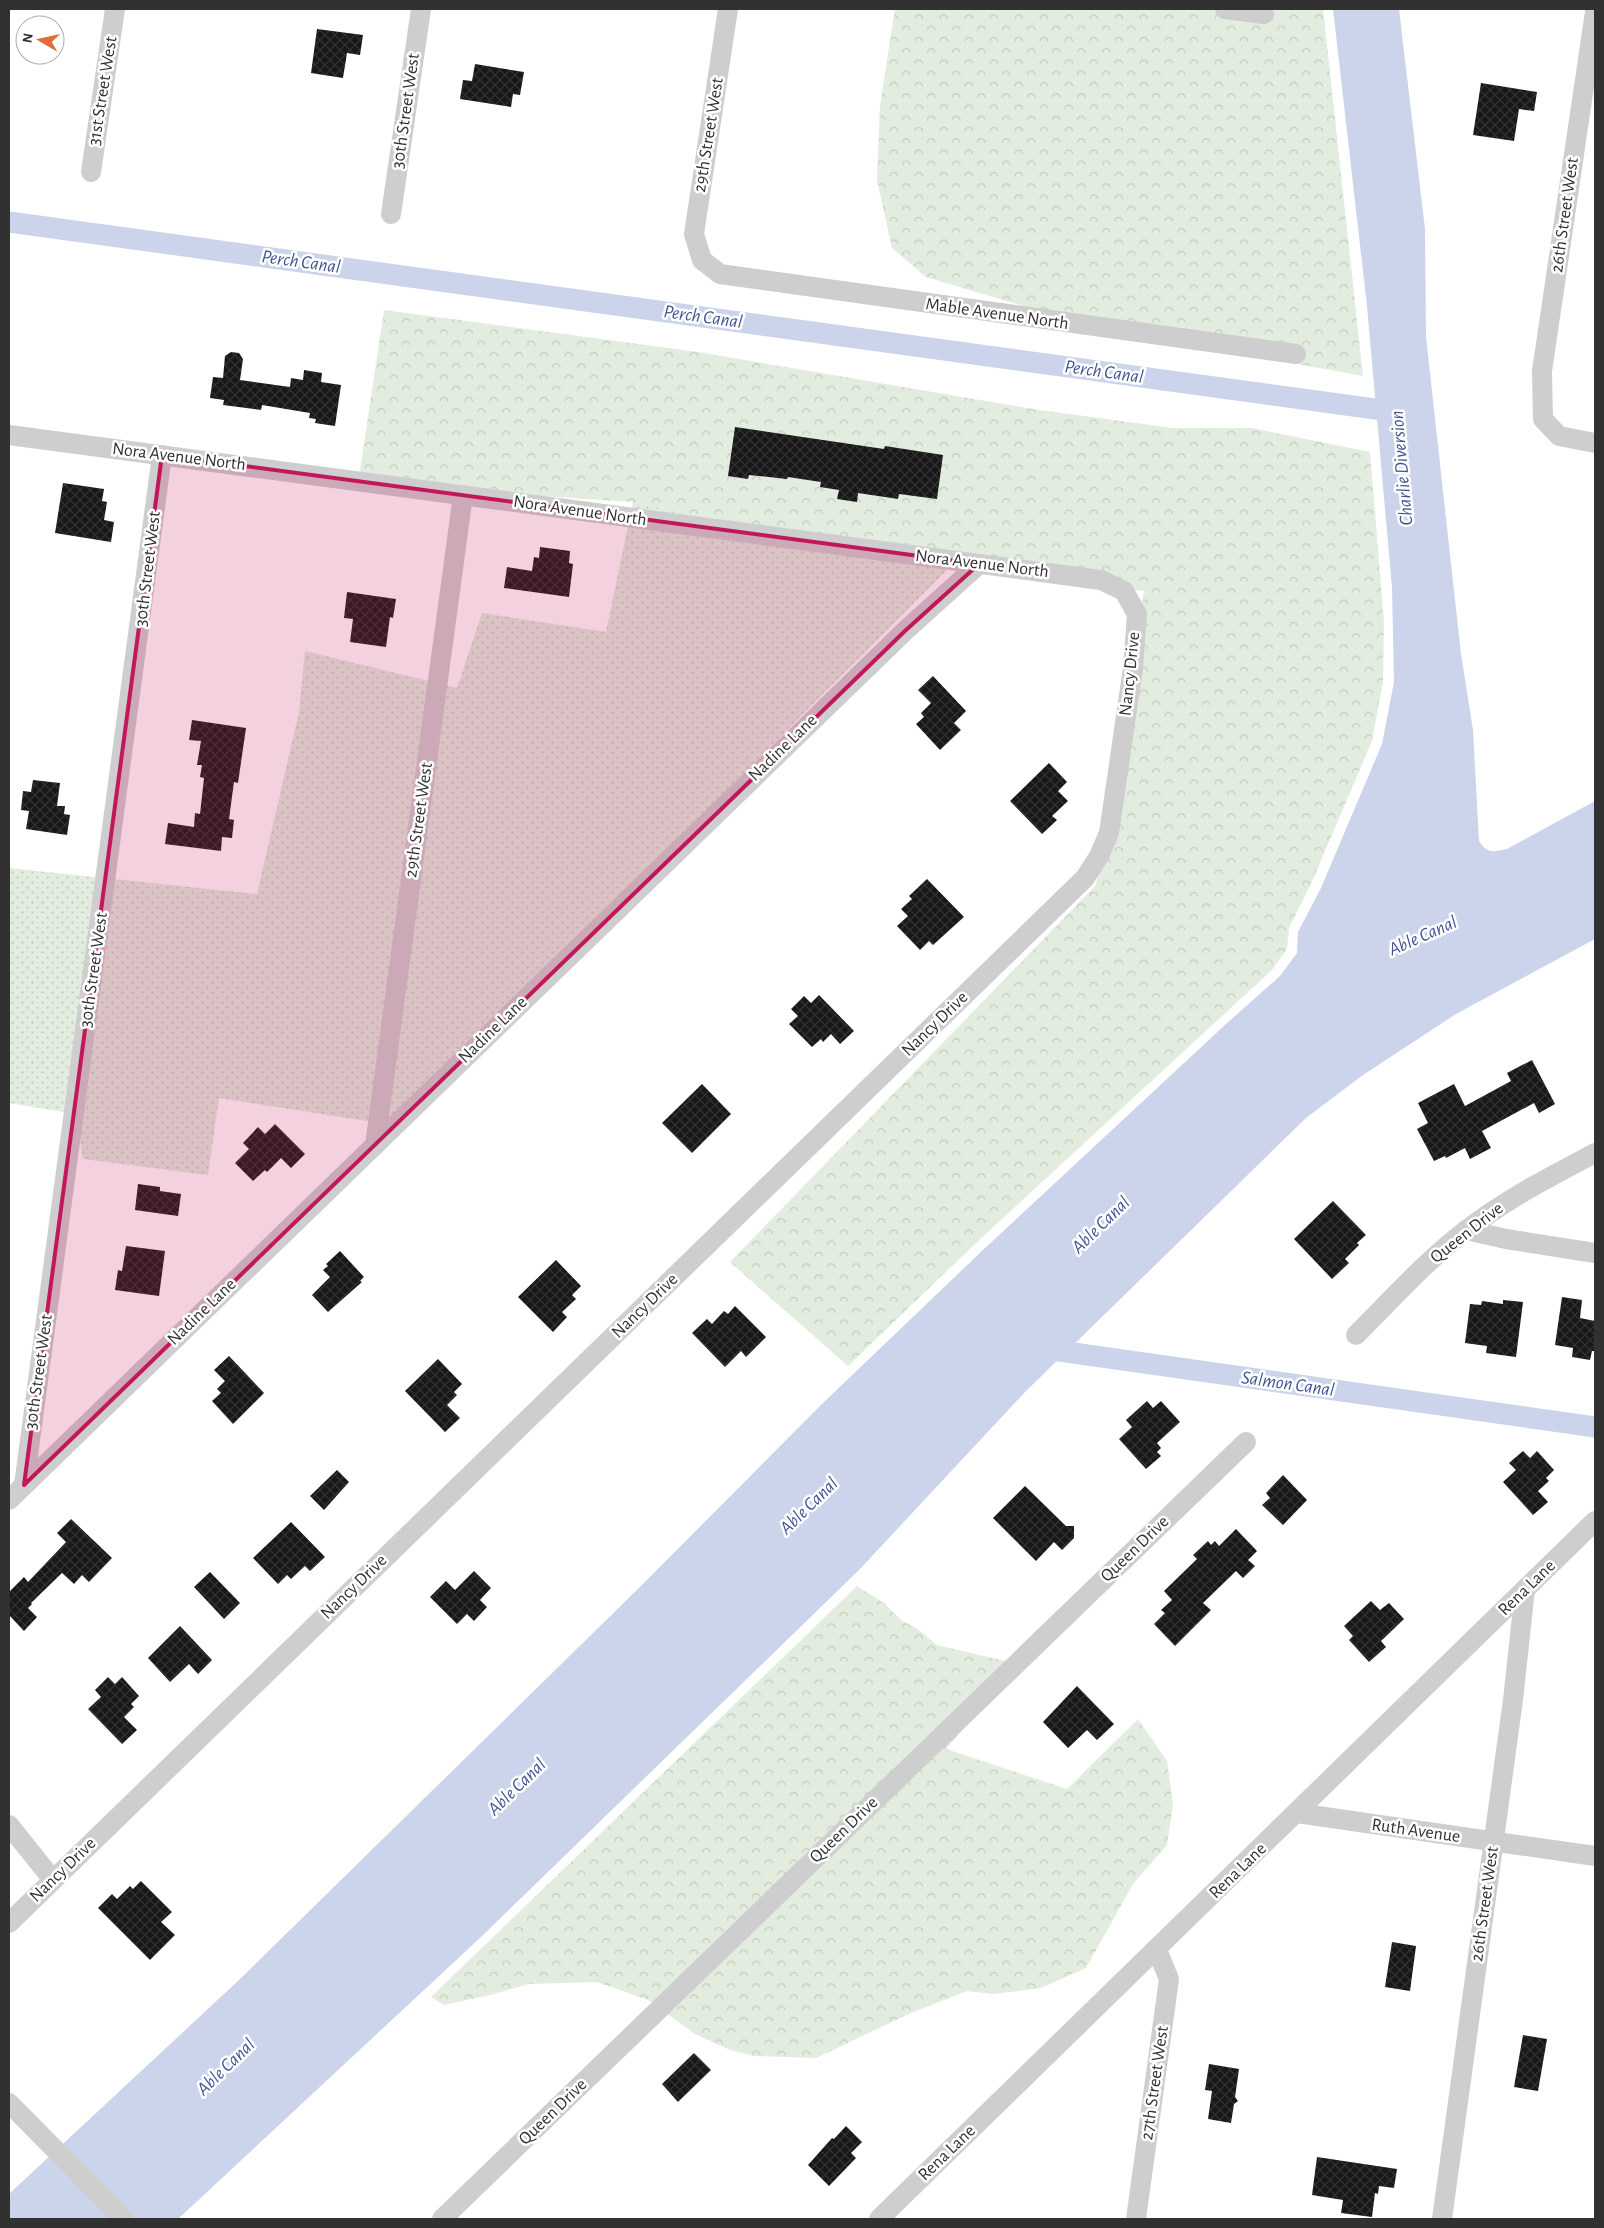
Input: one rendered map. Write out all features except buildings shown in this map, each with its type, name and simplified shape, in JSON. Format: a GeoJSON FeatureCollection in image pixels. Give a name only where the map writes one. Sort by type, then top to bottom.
{"type":"FeatureCollection","features":[{"type":"Feature","properties":{"kind":"street","name":"31st Street West"},"geometry":{"type":"LineString","coordinates":[[91,172],[115,9]]}},
{"type":"Feature","properties":{"kind":"street","name":"30th Street West"},"geometry":{"type":"LineString","coordinates":[[391,214],[421,9]]}},
{"type":"Feature","properties":{"kind":"street","name":"29th Street West"},"geometry":{"type":"LineString","coordinates":[[702,260],[694,234],[728,9]]}},
{"type":"Feature","properties":{"kind":"street"},"geometry":{"type":"LineString","coordinates":[[1225,9],[1264,14]]}},
{"type":"Feature","properties":{"kind":"street","name":"26th Street West"},"geometry":{"type":"LineString","coordinates":[[1595,12],[1542,371],[1543,419],[1559,436],[1595,444]]}},
{"type":"Feature","properties":{"kind":"street","name":"Mable Avenue North"},"geometry":{"type":"LineString","coordinates":[[702,260],[720,274],[1296,354]]}},
{"type":"Feature","properties":{"kind":"street","name":"Nora Avenue North"},"geometry":{"type":"LineString","coordinates":[[9,435],[1100,580],[1124,591],[1137,614]]}},
{"type":"Feature","properties":{"kind":"street","name":"30th Street West"},"geometry":{"type":"LineString","coordinates":[[24,1485],[162,455]]}},
{"type":"Feature","properties":{"kind":"street","name":"29th Street West"},"geometry":{"type":"LineString","coordinates":[[375,1145],[463,496]]}},
{"type":"Feature","properties":{"kind":"street","name":"Nadine Lane"},"geometry":{"type":"LineString","coordinates":[[9,1500],[906,630],[979,564]]}},
{"type":"Feature","properties":{"kind":"street","name":"Nancy Drive"},"geometry":{"type":"LineString","coordinates":[[9,1923],[1085,878],[1099,856],[1109,833],[1133,668],[1137,614]]}},
{"type":"Feature","properties":{"kind":"street","name":"Queen Drive"},"geometry":{"type":"LineString","coordinates":[[1356,1335],[1447,1246],[1466,1230],[1516,1195],[1595,1153]]}},
{"type":"Feature","properties":{"kind":"street"},"geometry":{"type":"LineString","coordinates":[[1466,1230],[1506,1239],[1595,1253]]}},
{"type":"Feature","properties":{"kind":"street","name":"Queen Drive"},"geometry":{"type":"LineString","coordinates":[[442,2219],[1246,1442]]}},
{"type":"Feature","properties":{"kind":"street","name":"Rena Lane"},"geometry":{"type":"LineString","coordinates":[[879,2219],[1595,1521]]}},
{"type":"Feature","properties":{"kind":"street","name":"26th Street West"},"geometry":{"type":"LineString","coordinates":[[1442,2219],[1513,1700],[1526,1589]]}},
{"type":"Feature","properties":{"kind":"street","name":"Ruth Avenue"},"geometry":{"type":"LineString","coordinates":[[1297,1813],[1595,1856]]}},
{"type":"Feature","properties":{"kind":"street"},"geometry":{"type":"LineString","coordinates":[[9,1825],[53,1880]]}},
{"type":"Feature","properties":{"kind":"street","name":"27th Street West"},"geometry":{"type":"LineString","coordinates":[[1136,2219],[1169,1978],[1157,1950]]}},
{"type":"Feature","properties":{"kind":"street"},"geometry":{"type":"LineString","coordinates":[[9,2103],[124,2219]]}},
{"type":"Feature","properties":{"kind":"highlighted area"},"geometry":{"type":"Polygon","coordinates":[[[162,455],[979,564],[906,630],[24,1485],[162,455]]]}},
{"type":"Feature","properties":{"kind":"green space"},"geometry":{"type":"Polygon","coordinates":[[[895,9],[1323,9],[1363,376],[1198,346],[1047,313],[926,277],[892,248],[877,180],[880,105],[895,9]]]}},
{"type":"Feature","properties":{"kind":"green space"},"geometry":{"type":"Polygon","coordinates":[[[384,310],[698,352],[1033,409],[1172,428],[1252,428],[1370,452],[1384,622],[1383,681],[1372,741],[1311,884],[1289,928],[1287,949],[1272,970],[976,1243],[848,1366],[730,1262],[1096,885],[1144,591],[949,568],[633,502],[358,484],[384,310]]]}},
{"type":"Feature","properties":{"kind":"green space"},"geometry":{"type":"Polygon","coordinates":[[[633,502],[949,568],[393,1125],[219,1098],[208,1175],[83,1159],[76,1114],[9,1103],[9,868],[257,894],[299,712],[305,651],[457,688],[482,613],[606,632],[633,502]]]}},
{"type":"Feature","properties":{"kind":"green space"},"geometry":{"type":"Polygon","coordinates":[[[857,1586],[884,1603],[901,1620],[919,1630],[937,1645],[1018,1664],[946,1749],[1067,1789],[1138,1719],[1167,1761],[1173,1805],[1167,1845],[1133,1884],[1086,1968],[1041,1988],[993,1994],[967,1991],[911,2013],[816,2058],[754,2056],[730,2050],[695,2034],[648,2000],[597,1982],[529,1984],[444,2005],[431,1997],[857,1586]]]}},
{"type":"Feature","properties":{"kind":"water"},"geometry":{"type":"Polygon","coordinates":[[[1333,9],[1399,9],[1425,229],[1426,337],[1461,654],[1473,730],[1479,841],[1485,848],[1491,851],[1507,849],[1595,801],[1595,939],[1456,1014],[1363,1075],[1306,1118],[1025,1392],[860,1569],[481,1937],[178,2219],[9,2219],[9,2194],[239,1980],[642,1585],[823,1403],[984,1249],[1280,976],[1297,953],[1298,932],[1321,888],[1382,744],[1394,682],[1392,588],[1367,306],[1333,9]]]}},
{"type":"Feature","properties":{"kind":"waterway","name":"Perch Canal"},"geometry":{"type":"LineString","coordinates":[[9,222],[1397,412]]}},
{"type":"Feature","properties":{"kind":"waterway","name":"Salmon Canal"},"geometry":{"type":"LineString","coordinates":[[1038,1348],[1595,1427]]}},
{"type":"Feature","properties":{"kind":"water label","name":"Charlie Diversion"},"geometry":{"type":"Point","coordinates":[1402,468]}},
{"type":"Feature","properties":{"kind":"water label","name":"Able Canal"},"geometry":{"type":"Point","coordinates":[1423,936]}},
{"type":"Feature","properties":{"kind":"water label","name":"Able Canal"},"geometry":{"type":"Point","coordinates":[1101,1225]}},
{"type":"Feature","properties":{"kind":"water label","name":"Able Canal"},"geometry":{"type":"Point","coordinates":[809,1506]}},
{"type":"Feature","properties":{"kind":"water label","name":"Able Canal"},"geometry":{"type":"Point","coordinates":[517,1787]}},
{"type":"Feature","properties":{"kind":"water label","name":"Able Canal"},"geometry":{"type":"Point","coordinates":[226,2067]}}]}
